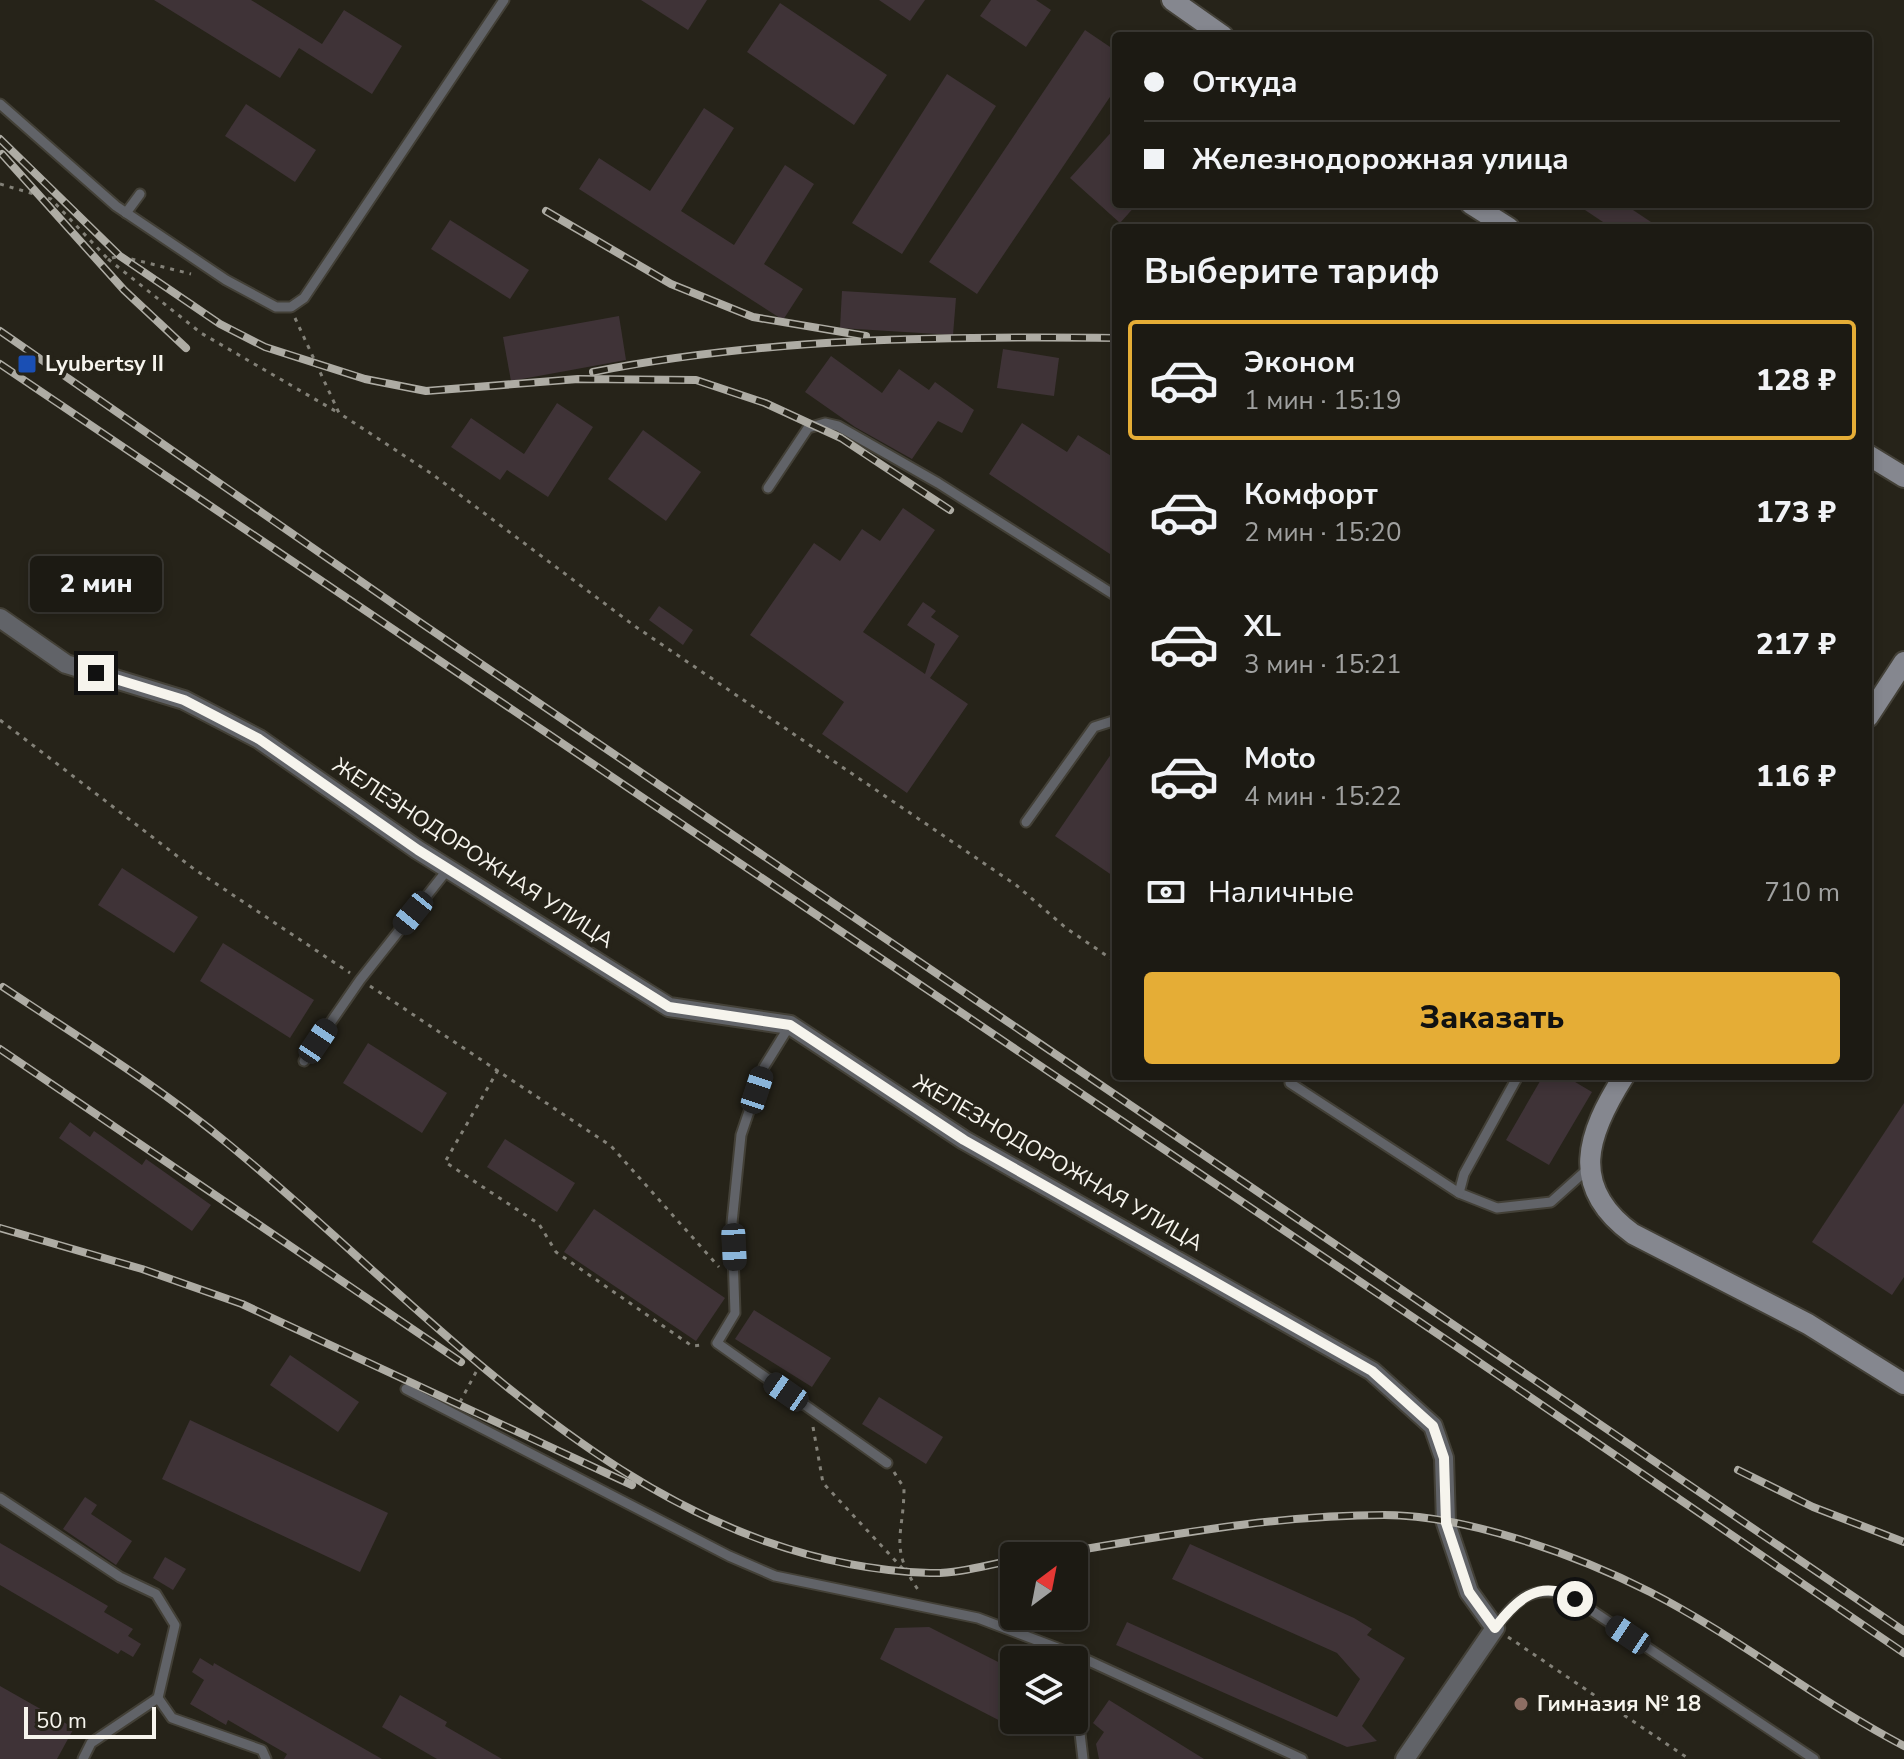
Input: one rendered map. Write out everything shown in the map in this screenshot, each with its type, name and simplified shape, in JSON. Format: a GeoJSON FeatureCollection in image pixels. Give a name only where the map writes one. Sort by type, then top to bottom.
{"type":"FeatureCollection","features":[{"type":"Feature","properties":{"kind":"street"},"geometry":{"type":"LineString","coordinates":[[1172,0],[1217,32]]}},
{"type":"Feature","properties":{"kind":"street"},"geometry":{"type":"LineString","coordinates":[[1477,208],[1503,224]]}},
{"type":"Feature","properties":{"kind":"street"},"geometry":{"type":"LineString","coordinates":[[1872,457],[1904,477]]}},
{"type":"Feature","properties":{"kind":"street","name":"ЖЕЛЕЗНОДОРОЖНАЯ УЛИЦА"},"geometry":{"type":"LineString","coordinates":[[0,618],[66,664],[184,700],[259,739],[448,869],[669,1007],[790,1025],[964,1140],[1372,1371],[1433,1426],[1444,1458],[1446,1523],[1469,1592],[1495,1628]]}},
{"type":"Feature","properties":{"kind":"street"},"geometry":{"type":"LineString","coordinates":[[1872,711],[1904,662]]}},
{"type":"Feature","properties":{"kind":"street"},"geometry":{"type":"LineString","coordinates":[[1622,1080],[1589,1145],[1595,1190],[1610,1217],[1633,1234],[1808,1324],[1904,1384]]}},
{"type":"Feature","properties":{"kind":"street"},"geometry":{"type":"LineString","coordinates":[[1405,1759],[1495,1628]]}},
{"type":"Feature","properties":{"kind":"lane"},"geometry":{"type":"LineString","coordinates":[[0,104],[126,213],[226,280],[276,307],[291,307],[304,298],[504,0]]}},
{"type":"Feature","properties":{"kind":"lane"},"geometry":{"type":"LineString","coordinates":[[126,213],[140,194]]}},
{"type":"Feature","properties":{"kind":"lane"},"geometry":{"type":"LineString","coordinates":[[768,488],[808,428],[825,423],[838,426],[938,483],[1112,593]]}},
{"type":"Feature","properties":{"kind":"lane"},"geometry":{"type":"LineString","coordinates":[[1026,822],[1094,727],[1112,721]]}},
{"type":"Feature","properties":{"kind":"lane"},"geometry":{"type":"LineString","coordinates":[[304,1061],[360,980],[448,869]]}},
{"type":"Feature","properties":{"kind":"lane"},"geometry":{"type":"LineString","coordinates":[[790,1025],[764,1067],[741,1135],[732,1223],[735,1313],[717,1343],[887,1463]]}},
{"type":"Feature","properties":{"kind":"lane"},"geometry":{"type":"LineString","coordinates":[[1459,1193],[1464,1174],[1516,1080]]}},
{"type":"Feature","properties":{"kind":"lane"},"geometry":{"type":"LineString","coordinates":[[1290,1083],[1459,1193],[1497,1208],[1551,1202],[1590,1167]]}},
{"type":"Feature","properties":{"kind":"lane"},"geometry":{"type":"LineString","coordinates":[[406,1389],[729,1556],[775,1576],[978,1618],[1045,1646]]}},
{"type":"Feature","properties":{"kind":"lane"},"geometry":{"type":"LineString","coordinates":[[0,1498],[120,1577],[156,1594],[175,1625],[158,1698],[91,1743],[83,1759]]}},
{"type":"Feature","properties":{"kind":"lane"},"geometry":{"type":"LineString","coordinates":[[1495,1628],[1514,1602],[1535,1592],[1570,1596],[1814,1759]]}},
{"type":"Feature","properties":{"kind":"lane"},"geometry":{"type":"LineString","coordinates":[[1088,1664],[1302,1759]]}},
{"type":"Feature","properties":{"kind":"lane"},"geometry":{"type":"LineString","coordinates":[[158,1698],[172,1718],[262,1750],[266,1759]]}},
{"type":"Feature","properties":{"kind":"lane"},"geometry":{"type":"LineString","coordinates":[[1080,1734],[1083,1759]]}},
{"type":"Feature","properties":{"kind":"path"},"geometry":{"type":"LineString","coordinates":[[0,184],[51,199],[108,259],[201,333],[339,413],[432,474],[636,627],[1016,885],[1066,928],[1112,959]]}},
{"type":"Feature","properties":{"kind":"path"},"geometry":{"type":"LineString","coordinates":[[108,259],[120,256],[195,274]]}},
{"type":"Feature","properties":{"kind":"path"},"geometry":{"type":"LineString","coordinates":[[291,307],[314,364],[339,413]]}},
{"type":"Feature","properties":{"kind":"path"},"geometry":{"type":"LineString","coordinates":[[0,720],[194,869],[611,1146],[647,1189],[692,1233],[736,1295]]}},
{"type":"Feature","properties":{"kind":"path"},"geometry":{"type":"LineString","coordinates":[[498,1070],[445,1162],[539,1224],[556,1252],[692,1346],[717,1343]]}},
{"type":"Feature","properties":{"kind":"path"},"geometry":{"type":"LineString","coordinates":[[454,1414],[483,1359]]}},
{"type":"Feature","properties":{"kind":"path"},"geometry":{"type":"LineString","coordinates":[[810,1409],[823,1483],[905,1571],[929,1606]]}},
{"type":"Feature","properties":{"kind":"path"},"geometry":{"type":"LineString","coordinates":[[887,1463],[904,1488],[898,1544],[905,1571]]}},
{"type":"Feature","properties":{"kind":"path"},"geometry":{"type":"LineString","coordinates":[[1495,1628],[1689,1759]]}},
{"type":"Feature","properties":{"kind":"building"},"geometry":{"type":"Polygon","coordinates":[[[154,0],[251,0],[322,44],[344,10],[402,46],[372,94],[299,48],[280,78],[154,0]]]}},
{"type":"Feature","properties":{"kind":"building"},"geometry":{"type":"Polygon","coordinates":[[[641,0],[707,0],[688,30],[641,0]]]}},
{"type":"Feature","properties":{"kind":"building"},"geometry":{"type":"Polygon","coordinates":[[[879,0],[925,0],[910,21],[879,0]]]}},
{"type":"Feature","properties":{"kind":"building"},"geometry":{"type":"Polygon","coordinates":[[[991,0],[1036,0],[1051,10],[1026,47],[980,16],[991,0]]]}},
{"type":"Feature","properties":{"kind":"building"},"geometry":{"type":"Polygon","coordinates":[[[780,3],[887,75],[854,125],[747,52],[780,3]]]}},
{"type":"Feature","properties":{"kind":"building"},"geometry":{"type":"Polygon","coordinates":[[[1085,30],[1112,48],[1112,94],[977,294],[929,262],[1085,30]]]}},
{"type":"Feature","properties":{"kind":"building"},"geometry":{"type":"Polygon","coordinates":[[[947,74],[996,106],[902,254],[852,223],[947,74]]]}},
{"type":"Feature","properties":{"kind":"building"},"geometry":{"type":"Polygon","coordinates":[[[246,104],[316,150],[295,182],[225,136],[246,104]]]}},
{"type":"Feature","properties":{"kind":"building"},"geometry":{"type":"Polygon","coordinates":[[[704,108],[734,128],[681,211],[734,245],[785,165],[814,184],[764,264],[803,289],[783,320],[579,189],[599,158],[650,191],[704,108]]]}},
{"type":"Feature","properties":{"kind":"building"},"geometry":{"type":"Polygon","coordinates":[[[1112,131],[1112,208],[1133,208],[1120,223],[1070,178],[1112,131]]]}},
{"type":"Feature","properties":{"kind":"building"},"geometry":{"type":"Polygon","coordinates":[[[1582,208],[1630,208],[1654,224],[1606,224],[1582,208]]]}},
{"type":"Feature","properties":{"kind":"building"},"geometry":{"type":"Polygon","coordinates":[[[450,220],[529,270],[510,299],[431,249],[450,220]]]}},
{"type":"Feature","properties":{"kind":"building"},"geometry":{"type":"Polygon","coordinates":[[[842,291],[956,298],[953,335],[840,328],[842,291]]]}},
{"type":"Feature","properties":{"kind":"building"},"geometry":{"type":"Polygon","coordinates":[[[619,316],[626,360],[511,381],[503,337],[619,316]]]}},
{"type":"Feature","properties":{"kind":"building"},"geometry":{"type":"Polygon","coordinates":[[[1003,349],[1059,358],[1054,396],[997,388],[1003,349]]]}},
{"type":"Feature","properties":{"kind":"building"},"geometry":{"type":"Polygon","coordinates":[[[831,356],[882,393],[899,369],[929,390],[935,382],[974,410],[962,433],[938,421],[912,459],[855,427],[805,392],[831,356]]]}},
{"type":"Feature","properties":{"kind":"building"},"geometry":{"type":"Polygon","coordinates":[[[557,403],[593,427],[548,497],[507,470],[500,480],[451,447],[471,418],[524,454],[557,403]]]}},
{"type":"Feature","properties":{"kind":"building"},"geometry":{"type":"Polygon","coordinates":[[[1022,423],[1067,452],[1078,435],[1112,456],[1112,555],[989,474],[1022,423]]]}},
{"type":"Feature","properties":{"kind":"building"},"geometry":{"type":"Polygon","coordinates":[[[643,430],[701,472],[666,521],[608,479],[643,430]]]}},
{"type":"Feature","properties":{"kind":"building"},"geometry":{"type":"Polygon","coordinates":[[[903,508],[935,530],[863,632],[925,674],[935,644],[907,625],[923,602],[936,611],[931,617],[959,636],[930,678],[968,704],[907,793],[822,734],[844,702],[750,635],[814,543],[840,561],[862,529],[880,541],[903,508]]]}},
{"type":"Feature","properties":{"kind":"building"},"geometry":{"type":"Polygon","coordinates":[[[659,606],[693,630],[683,645],[649,620],[659,606]]]}},
{"type":"Feature","properties":{"kind":"building"},"geometry":{"type":"Polygon","coordinates":[[[1112,753],[1112,875],[1055,836],[1112,753]]]}},
{"type":"Feature","properties":{"kind":"building"},"geometry":{"type":"Polygon","coordinates":[[[122,868],[198,917],[174,953],[98,905],[122,868]]]}},
{"type":"Feature","properties":{"kind":"building"},"geometry":{"type":"Polygon","coordinates":[[[223,943],[314,1000],[290,1038],[200,981],[223,943]]]}},
{"type":"Feature","properties":{"kind":"building"},"geometry":{"type":"Polygon","coordinates":[[[368,1043],[447,1093],[422,1133],[343,1083],[368,1043]]]}},
{"type":"Feature","properties":{"kind":"building"},"geometry":{"type":"Polygon","coordinates":[[[1541,1080],[1572,1080],[1592,1092],[1549,1165],[1506,1140],[1541,1080]]]}},
{"type":"Feature","properties":{"kind":"building"},"geometry":{"type":"Polygon","coordinates":[[[1904,1103],[1904,1277],[1892,1295],[1812,1242],[1904,1103]]]}},
{"type":"Feature","properties":{"kind":"building"},"geometry":{"type":"Polygon","coordinates":[[[70,1122],[90,1137],[94,1131],[142,1165],[146,1159],[211,1205],[192,1231],[59,1138],[70,1122]]]}},
{"type":"Feature","properties":{"kind":"building"},"geometry":{"type":"Polygon","coordinates":[[[505,1139],[575,1183],[557,1212],[487,1167],[505,1139]]]}},
{"type":"Feature","properties":{"kind":"building"},"geometry":{"type":"Polygon","coordinates":[[[594,1209],[725,1298],[696,1341],[564,1252],[594,1209]]]}},
{"type":"Feature","properties":{"kind":"building"},"geometry":{"type":"Polygon","coordinates":[[[754,1310],[831,1358],[812,1387],[735,1339],[754,1310]]]}},
{"type":"Feature","properties":{"kind":"building"},"geometry":{"type":"Polygon","coordinates":[[[290,1355],[359,1402],[338,1432],[270,1385],[290,1355]]]}},
{"type":"Feature","properties":{"kind":"building"},"geometry":{"type":"Polygon","coordinates":[[[879,1397],[943,1437],[926,1464],[862,1424],[879,1397]]]}},
{"type":"Feature","properties":{"kind":"building"},"geometry":{"type":"Polygon","coordinates":[[[190,1420],[388,1513],[360,1572],[162,1479],[190,1420]]]}},
{"type":"Feature","properties":{"kind":"building"},"geometry":{"type":"Polygon","coordinates":[[[85,1497],[97,1505],[91,1514],[132,1541],[116,1565],[63,1529],[85,1497]]]}},
{"type":"Feature","properties":{"kind":"building"},"geometry":{"type":"Polygon","coordinates":[[[0,1543],[108,1606],[104,1612],[133,1629],[128,1636],[141,1644],[133,1657],[121,1650],[118,1654],[0,1585],[0,1543]]]}},
{"type":"Feature","properties":{"kind":"building"},"geometry":{"type":"Polygon","coordinates":[[[1190,1544],[1354,1618],[1372,1629],[1367,1635],[1405,1658],[1362,1726],[1377,1741],[1347,1747],[1116,1645],[1127,1622],[1337,1717],[1360,1679],[1337,1653],[1172,1579],[1190,1544]]]}},
{"type":"Feature","properties":{"kind":"building"},"geometry":{"type":"Polygon","coordinates":[[[165,1557],[186,1569],[173,1590],[153,1578],[165,1557]]]}},
{"type":"Feature","properties":{"kind":"building"},"geometry":{"type":"Polygon","coordinates":[[[929,1627],[1000,1663],[1000,1721],[880,1659],[895,1628],[929,1627]]]}},
{"type":"Feature","properties":{"kind":"building"},"geometry":{"type":"Polygon","coordinates":[[[200,1658],[213,1666],[214,1663],[382,1759],[284,1759],[287,1754],[228,1720],[226,1725],[190,1704],[204,1680],[192,1672],[200,1658]]]}},
{"type":"Feature","properties":{"kind":"building"},"geometry":{"type":"Polygon","coordinates":[[[0,1686],[74,1728],[57,1759],[0,1759],[0,1686]]]}},
{"type":"Feature","properties":{"kind":"building"},"geometry":{"type":"Polygon","coordinates":[[[400,1695],[502,1759],[437,1759],[382,1727],[400,1695]]]}},
{"type":"Feature","properties":{"kind":"building"},"geometry":{"type":"Polygon","coordinates":[[[1109,1700],[1204,1759],[1099,1759],[1096,1744],[1104,1732],[1093,1723],[1109,1700]]]}},
{"type":"Feature","properties":{"kind":"railway"},"geometry":{"type":"LineString","coordinates":[[0,139],[120,256],[220,324],[265,347],[365,379],[426,391],[578,379],[696,380],[765,403],[841,438],[950,510]]}},
{"type":"Feature","properties":{"kind":"railway"},"geometry":{"type":"LineString","coordinates":[[2,154],[124,290],[186,348]]}},
{"type":"Feature","properties":{"kind":"railway"},"geometry":{"type":"LineString","coordinates":[[546,211],[671,284],[753,317],[866,336]]}},
{"type":"Feature","properties":{"kind":"railway"},"geometry":{"type":"LineString","coordinates":[[0,331],[421,623],[1904,1631]]}},
{"type":"Feature","properties":{"kind":"railway"},"geometry":{"type":"LineString","coordinates":[[593,372],[722,352],[788,346],[919,339],[1112,338]]}},
{"type":"Feature","properties":{"kind":"railway"},"geometry":{"type":"LineString","coordinates":[[0,364],[1457,1347],[1904,1653]]}},
{"type":"Feature","properties":{"kind":"railway"},"geometry":{"type":"LineString","coordinates":[[3,987],[117,1062],[227,1143],[464,1352],[547,1418],[634,1478],[726,1526],[824,1559],[930,1573],[961,1571],[1000,1563]]}},
{"type":"Feature","properties":{"kind":"railway"},"geometry":{"type":"LineString","coordinates":[[0,1049],[461,1362]]}},
{"type":"Feature","properties":{"kind":"railway"},"geometry":{"type":"LineString","coordinates":[[0,1228],[142,1269],[242,1304],[632,1485]]}},
{"type":"Feature","properties":{"kind":"railway"},"geometry":{"type":"LineString","coordinates":[[1738,1470],[1813,1507],[1904,1542]]}},
{"type":"Feature","properties":{"kind":"railway"},"geometry":{"type":"LineString","coordinates":[[1088,1549],[1212,1529],[1341,1516],[1416,1517],[1485,1530],[1555,1551],[1650,1592],[1904,1746]]}},
{"type":"Feature","properties":{"kind":"place","name":"Lyubertsy II"},"geometry":{"type":"Point","coordinates":[27,364]}},
{"type":"Feature","properties":{"kind":"place","name":"Гимназия № 18"},"geometry":{"type":"Point","coordinates":[1521,1704]}},
{"type":"Feature","properties":{"kind":"route"},"geometry":{"type":"LineString","coordinates":[[96,673],[184,700],[259,739],[418,850],[669,1007],[790,1025],[964,1140],[1372,1371],[1433,1426],[1444,1458],[1446,1523],[1469,1592],[1495,1628],[1514,1602],[1535,1592],[1558,1592],[1575,1599]]}}]}
